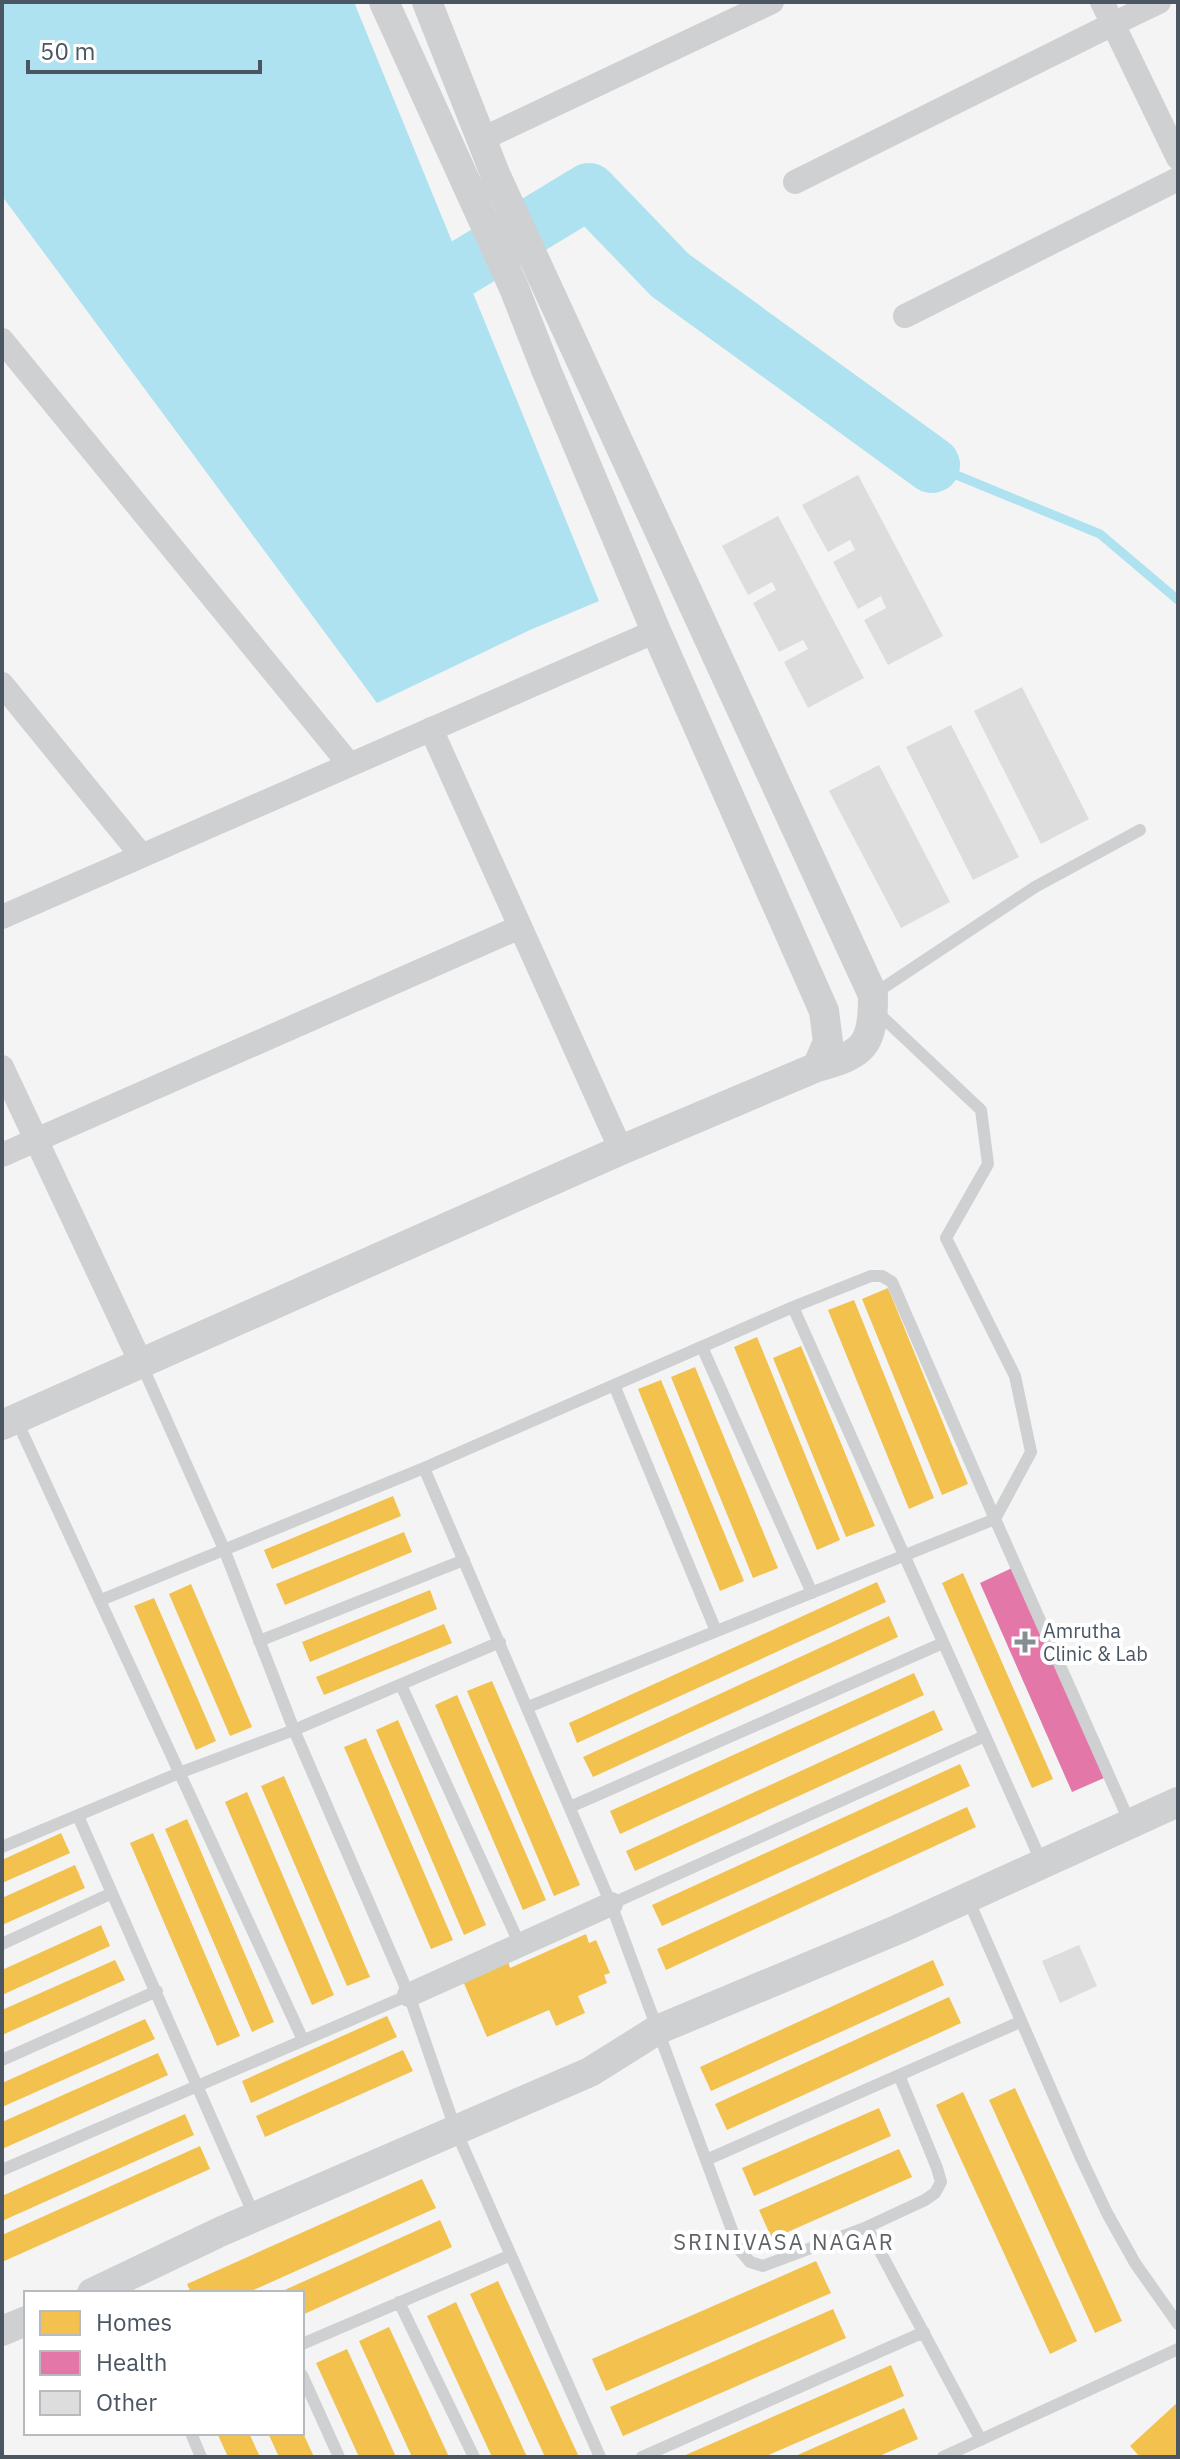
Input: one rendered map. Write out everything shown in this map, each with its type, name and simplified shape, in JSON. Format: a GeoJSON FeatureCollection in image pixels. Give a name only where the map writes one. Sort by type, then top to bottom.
{"type":"FeatureCollection","features":[{"type":"Feature","properties":{"kind":"street"},"geometry":{"type":"LineString","coordinates":[[384,2],[514,288],[656,631],[824,1011],[828,1042],[817,1067]]}},
{"type":"Feature","properties":{"kind":"street"},"geometry":{"type":"LineString","coordinates":[[9,1422],[621,1150],[817,1067],[847,1059],[863,1046],[873,1025],[873,1001],[496,176],[427,2]]}},
{"type":"Feature","properties":{"kind":"street"},"geometry":{"type":"LineString","coordinates":[[482,139],[772,2]]}},
{"type":"Feature","properties":{"kind":"street"},"geometry":{"type":"LineString","coordinates":[[1102,2],[1178,158]]}},
{"type":"Feature","properties":{"kind":"street"},"geometry":{"type":"LineString","coordinates":[[795,182],[1159,2]]}},
{"type":"Feature","properties":{"kind":"street"},"geometry":{"type":"LineString","coordinates":[[905,316],[1178,179]]}},
{"type":"Feature","properties":{"kind":"street"},"geometry":{"type":"LineString","coordinates":[[2,340],[350,765]]}},
{"type":"Feature","properties":{"kind":"street"},"geometry":{"type":"LineString","coordinates":[[2,917],[656,631]]}},
{"type":"Feature","properties":{"kind":"street"},"geometry":{"type":"LineString","coordinates":[[2,684],[142,856]]}},
{"type":"Feature","properties":{"kind":"street"},"geometry":{"type":"LineString","coordinates":[[431,729],[621,1150]]}},
{"type":"Feature","properties":{"kind":"street"},"geometry":{"type":"LineString","coordinates":[[2,1155],[520,927]]}},
{"type":"Feature","properties":{"kind":"street"},"geometry":{"type":"LineString","coordinates":[[2,1067],[141,1363]]}},
{"type":"Feature","properties":{"kind":"street"},"geometry":{"type":"LineString","coordinates":[[102,2291],[126,2286],[255,2216],[590,2072],[657,2030],[968,1899],[1178,1802]]}},
{"type":"Feature","properties":{"kind":"street"},"geometry":{"type":"LineString","coordinates":[[409,1995],[611,1904]]}},
{"type":"Feature","properties":{"kind":"street"},"geometry":{"type":"LineString","coordinates":[[2,2331],[24,2322]]}},
{"type":"Feature","properties":{"kind":"lane"},"geometry":{"type":"LineString","coordinates":[[528,1707],[995,1519],[1031,1452],[1015,1376],[946,1238],[988,1164],[981,1110],[873,1001],[1035,887],[1140,830]]}},
{"type":"Feature","properties":{"kind":"lane"},"geometry":{"type":"LineString","coordinates":[[101,1600],[424,1468],[793,1307],[871,1276],[882,1276],[892,1282],[1130,1823]]}},
{"type":"Feature","properties":{"kind":"lane"},"geometry":{"type":"LineString","coordinates":[[793,1307],[1043,1865]]}},
{"type":"Feature","properties":{"kind":"lane"},"geometry":{"type":"LineString","coordinates":[[702,1347],[812,1593]]}},
{"type":"Feature","properties":{"kind":"lane"},"geometry":{"type":"LineString","coordinates":[[141,1363],[224,1549],[294,1730],[409,1995],[456,2131],[600,2457]]}},
{"type":"Feature","properties":{"kind":"lane"},"geometry":{"type":"LineString","coordinates":[[614,1385],[716,1631]]}},
{"type":"Feature","properties":{"kind":"lane"},"geometry":{"type":"LineString","coordinates":[[9,1422],[101,1600],[303,2040]]}},
{"type":"Feature","properties":{"kind":"lane"},"geometry":{"type":"LineString","coordinates":[[424,1468],[611,1904],[739,2249],[750,2262],[763,2266],[867,2227],[935,2193],[941,2182],[937,2168],[899,2075]]}},
{"type":"Feature","properties":{"kind":"lane"},"geometry":{"type":"LineString","coordinates":[[259,1641],[464,1560]]}},
{"type":"Feature","properties":{"kind":"lane"},"geometry":{"type":"LineString","coordinates":[[2,1847],[179,1773],[294,1730],[500,1642]]}},
{"type":"Feature","properties":{"kind":"lane"},"geometry":{"type":"LineString","coordinates":[[570,1807],[943,1643]]}},
{"type":"Feature","properties":{"kind":"lane"},"geometry":{"type":"LineString","coordinates":[[401,1685],[520,1945]]}},
{"type":"Feature","properties":{"kind":"lane"},"geometry":{"type":"LineString","coordinates":[[611,1904],[985,1736]]}},
{"type":"Feature","properties":{"kind":"lane"},"geometry":{"type":"LineString","coordinates":[[78,1816],[255,2216]]}},
{"type":"Feature","properties":{"kind":"lane"},"geometry":{"type":"LineString","coordinates":[[2,1944],[112,1893]]}},
{"type":"Feature","properties":{"kind":"lane"},"geometry":{"type":"LineString","coordinates":[[968,1899],[1107,2213],[1135,2263],[1178,2324]]}},
{"type":"Feature","properties":{"kind":"lane"},"geometry":{"type":"LineString","coordinates":[[2,2060],[157,1991]]}},
{"type":"Feature","properties":{"kind":"lane"},"geometry":{"type":"LineString","coordinates":[[2,2170],[409,1995]]}},
{"type":"Feature","properties":{"kind":"lane"},"geometry":{"type":"LineString","coordinates":[[706,2160],[1020,2022]]}},
{"type":"Feature","properties":{"kind":"lane"},"geometry":{"type":"LineString","coordinates":[[867,2227],[981,2440]]}},
{"type":"Feature","properties":{"kind":"lane"},"geometry":{"type":"LineString","coordinates":[[304,2343],[511,2255]]}},
{"type":"Feature","properties":{"kind":"lane"},"geometry":{"type":"LineString","coordinates":[[399,2302],[474,2457]]}},
{"type":"Feature","properties":{"kind":"lane"},"geometry":{"type":"LineString","coordinates":[[642,2457],[924,2332]]}},
{"type":"Feature","properties":{"kind":"lane"},"geometry":{"type":"LineString","coordinates":[[943,2457],[1178,2349]]}},
{"type":"Feature","properties":{"kind":"lane"},"geometry":{"type":"LineString","coordinates":[[304,2379],[339,2457]]}},
{"type":"Feature","properties":{"kind":"lane"},"geometry":{"type":"LineString","coordinates":[[192,2435],[201,2457]]}},
{"type":"Feature","properties":{"kind":"water"},"geometry":{"type":"Polygon","coordinates":[[[2,2],[354,2],[599,601],[530,630],[377,703],[2,196],[2,2]]]}},
{"type":"Feature","properties":{"kind":"building: Homes"},"geometry":{"type":"Polygon","coordinates":[[[888,1288],[968,1484],[942,1495],[862,1299],[888,1288]]]}},
{"type":"Feature","properties":{"kind":"building: Homes"},"geometry":{"type":"Polygon","coordinates":[[[854,1300],[934,1498],[909,1509],[828,1310],[854,1300]]]}},
{"type":"Feature","properties":{"kind":"building: Homes"},"geometry":{"type":"Polygon","coordinates":[[[757,1337],[840,1540],[817,1550],[734,1347],[757,1337]]]}},
{"type":"Feature","properties":{"kind":"building: Homes"},"geometry":{"type":"Polygon","coordinates":[[[801,1346],[875,1526],[846,1537],[773,1358],[801,1346]]]}},
{"type":"Feature","properties":{"kind":"building: Homes"},"geometry":{"type":"Polygon","coordinates":[[[695,1367],[778,1568],[753,1578],[671,1377],[695,1367]]]}},
{"type":"Feature","properties":{"kind":"building: Homes"},"geometry":{"type":"Polygon","coordinates":[[[661,1380],[744,1581],[720,1591],[638,1389],[661,1380]]]}},
{"type":"Feature","properties":{"kind":"building: Homes"},"geometry":{"type":"Polygon","coordinates":[[[393,1496],[401,1516],[272,1569],[264,1550],[393,1496]]]}},
{"type":"Feature","properties":{"kind":"building: Homes"},"geometry":{"type":"Polygon","coordinates":[[[404,1532],[412,1552],[285,1605],[276,1584],[404,1532]]]}},
{"type":"Feature","properties":{"kind":"building: Homes"},"geometry":{"type":"Polygon","coordinates":[[[963,1573],[1053,1779],[1032,1788],[942,1583],[963,1573]]]}},
{"type":"Feature","properties":{"kind":"building: Homes"},"geometry":{"type":"Polygon","coordinates":[[[877,1582],[886,1602],[577,1743],[569,1723],[877,1582]]]}},
{"type":"Feature","properties":{"kind":"building: Homes"},"geometry":{"type":"Polygon","coordinates":[[[191,1584],[252,1727],[230,1736],[169,1594],[191,1584]]]}},
{"type":"Feature","properties":{"kind":"building: Homes"},"geometry":{"type":"Polygon","coordinates":[[[430,1590],[437,1609],[310,1662],[302,1642],[430,1590]]]}},
{"type":"Feature","properties":{"kind":"building: Homes"},"geometry":{"type":"Polygon","coordinates":[[[154,1598],[216,1741],[196,1750],[134,1606],[154,1598]]]}},
{"type":"Feature","properties":{"kind":"building: Homes"},"geometry":{"type":"Polygon","coordinates":[[[889,1616],[898,1637],[593,1777],[583,1757],[889,1616]]]}},
{"type":"Feature","properties":{"kind":"building: Homes"},"geometry":{"type":"Polygon","coordinates":[[[444,1624],[452,1643],[324,1695],[316,1677],[444,1624]]]}},
{"type":"Feature","properties":{"kind":"building: Homes"},"geometry":{"type":"Polygon","coordinates":[[[914,1673],[924,1695],[620,1834],[610,1811],[914,1673]]]}},
{"type":"Feature","properties":{"kind":"building: Homes"},"geometry":{"type":"Polygon","coordinates":[[[492,1681],[580,1885],[554,1896],[467,1691],[492,1681]]]}},
{"type":"Feature","properties":{"kind":"building: Homes"},"geometry":{"type":"Polygon","coordinates":[[[457,1695],[546,1900],[523,1910],[435,1705],[457,1695]]]}},
{"type":"Feature","properties":{"kind":"building: Homes"},"geometry":{"type":"Polygon","coordinates":[[[934,1710],[943,1730],[635,1871],[626,1851],[934,1710]]]}},
{"type":"Feature","properties":{"kind":"building: Homes"},"geometry":{"type":"Polygon","coordinates":[[[398,1720],[486,1925],[464,1935],[376,1730],[398,1720]]]}},
{"type":"Feature","properties":{"kind":"building: Homes"},"geometry":{"type":"Polygon","coordinates":[[[366,1738],[453,1940],[431,1949],[344,1747],[366,1738]]]}},
{"type":"Feature","properties":{"kind":"building: Homes"},"geometry":{"type":"Polygon","coordinates":[[[960,1764],[970,1786],[662,1926],[652,1905],[960,1764]]]}},
{"type":"Feature","properties":{"kind":"building: Homes"},"geometry":{"type":"Polygon","coordinates":[[[284,1776],[370,1977],[347,1986],[261,1786],[284,1776]]]}},
{"type":"Feature","properties":{"kind":"building: Homes"},"geometry":{"type":"Polygon","coordinates":[[[247,1792],[334,1995],[312,2005],[225,1802],[247,1792]]]}},
{"type":"Feature","properties":{"kind":"building: Homes"},"geometry":{"type":"Polygon","coordinates":[[[967,1807],[976,1827],[666,1970],[657,1949],[967,1807]]]}},
{"type":"Feature","properties":{"kind":"building: Homes"},"geometry":{"type":"Polygon","coordinates":[[[187,1819],[274,2022],[252,2032],[165,1829],[187,1819]]]}},
{"type":"Feature","properties":{"kind":"building: Homes"},"geometry":{"type":"Polygon","coordinates":[[[61,1833],[70,1853],[2,1883],[2,1860],[61,1833]]]}},
{"type":"Feature","properties":{"kind":"building: Homes"},"geometry":{"type":"Polygon","coordinates":[[[153,1833],[240,2036],[217,2046],[130,1843],[153,1833]]]}},
{"type":"Feature","properties":{"kind":"building: Homes"},"geometry":{"type":"Polygon","coordinates":[[[75,1865],[85,1888],[2,1925],[2,1898],[75,1865]]]}},
{"type":"Feature","properties":{"kind":"building: Homes"},"geometry":{"type":"Polygon","coordinates":[[[101,1925],[110,1946],[2,1995],[2,1970],[101,1925]]]}},
{"type":"Feature","properties":{"kind":"building: Homes"},"geometry":{"type":"Polygon","coordinates":[[[586,1934],[589,1943],[596,1940],[610,1973],[604,1975],[607,1983],[578,1996],[585,2013],[556,2026],[549,2010],[487,2037],[463,1981],[508,1961],[510,1968],[586,1934]]]}},
{"type":"Feature","properties":{"kind":"building: Homes"},"geometry":{"type":"Polygon","coordinates":[[[115,1960],[125,1980],[2,2035],[2,2010],[115,1960]]]}},
{"type":"Feature","properties":{"kind":"building: Homes"},"geometry":{"type":"Polygon","coordinates":[[[933,1960],[944,1985],[711,2091],[700,2067],[933,1960]]]}},
{"type":"Feature","properties":{"kind":"building: Homes"},"geometry":{"type":"Polygon","coordinates":[[[949,1997],[961,2023],[727,2130],[715,2104],[949,1997]]]}},
{"type":"Feature","properties":{"kind":"building: Homes"},"geometry":{"type":"Polygon","coordinates":[[[387,2016],[397,2037],[251,2103],[242,2081],[387,2016]]]}},
{"type":"Feature","properties":{"kind":"building: Homes"},"geometry":{"type":"Polygon","coordinates":[[[145,2019],[155,2039],[2,2107],[2,2083],[145,2019]]]}},
{"type":"Feature","properties":{"kind":"building: Homes"},"geometry":{"type":"Polygon","coordinates":[[[403,2050],[413,2071],[265,2137],[256,2116],[403,2050]]]}},
{"type":"Feature","properties":{"kind":"building: Homes"},"geometry":{"type":"Polygon","coordinates":[[[158,2053],[168,2075],[2,2149],[2,2122],[158,2053]]]}},
{"type":"Feature","properties":{"kind":"building: Homes"},"geometry":{"type":"Polygon","coordinates":[[[1015,2088],[1122,2321],[1095,2333],[989,2100],[1015,2088]]]}},
{"type":"Feature","properties":{"kind":"building: Homes"},"geometry":{"type":"Polygon","coordinates":[[[963,2092],[1077,2341],[1050,2354],[936,2105],[963,2092]]]}},
{"type":"Feature","properties":{"kind":"building: Homes"},"geometry":{"type":"Polygon","coordinates":[[[879,2108],[891,2136],[754,2196],[742,2168],[879,2108]]]}},
{"type":"Feature","properties":{"kind":"building: Homes"},"geometry":{"type":"Polygon","coordinates":[[[185,2114],[194,2135],[2,2221],[2,2196],[185,2114]]]}},
{"type":"Feature","properties":{"kind":"building: Homes"},"geometry":{"type":"Polygon","coordinates":[[[200,2146],[210,2169],[2,2262],[2,2235],[200,2146]]]}},
{"type":"Feature","properties":{"kind":"building: Homes"},"geometry":{"type":"Polygon","coordinates":[[[899,2149],[912,2177],[772,2239],[759,2210],[899,2149]]]}},
{"type":"Feature","properties":{"kind":"building: Homes"},"geometry":{"type":"Polygon","coordinates":[[[422,2179],[436,2208],[251,2291],[190,2291],[187,2284],[422,2179]]]}},
{"type":"Feature","properties":{"kind":"building: Homes"},"geometry":{"type":"Polygon","coordinates":[[[440,2220],[452,2247],[304,2314],[304,2291],[282,2291],[440,2220]]]}},
{"type":"Feature","properties":{"kind":"building: Homes"},"geometry":{"type":"Polygon","coordinates":[[[816,2261],[831,2293],[606,2391],[592,2359],[816,2261]]]}},
{"type":"Feature","properties":{"kind":"building: Homes"},"geometry":{"type":"Polygon","coordinates":[[[498,2281],[579,2457],[545,2457],[470,2294],[498,2281]]]}},
{"type":"Feature","properties":{"kind":"building: Homes"},"geometry":{"type":"Polygon","coordinates":[[[456,2302],[527,2457],[492,2457],[427,2316],[456,2302]]]}},
{"type":"Feature","properties":{"kind":"building: Homes"},"geometry":{"type":"Polygon","coordinates":[[[833,2309],[846,2338],[623,2436],[610,2407],[833,2309]]]}},
{"type":"Feature","properties":{"kind":"building: Homes"},"geometry":{"type":"Polygon","coordinates":[[[389,2327],[449,2457],[412,2457],[359,2341],[389,2327]]]}},
{"type":"Feature","properties":{"kind":"building: Homes"},"geometry":{"type":"Polygon","coordinates":[[[347,2349],[396,2457],[359,2457],[316,2363],[347,2349]]]}},
{"type":"Feature","properties":{"kind":"building: Homes"},"geometry":{"type":"Polygon","coordinates":[[[891,2365],[904,2396],[764,2457],[681,2457],[891,2365]]]}},
{"type":"Feature","properties":{"kind":"building: Homes"},"geometry":{"type":"Polygon","coordinates":[[[1178,2402],[1178,2457],[1140,2457],[1130,2446],[1178,2402]]]}},
{"type":"Feature","properties":{"kind":"building: Homes"},"geometry":{"type":"Polygon","coordinates":[[[904,2408],[918,2439],[877,2457],[793,2457],[904,2408]]]}},
{"type":"Feature","properties":{"kind":"building: Homes"},"geometry":{"type":"Polygon","coordinates":[[[218,2435],[250,2435],[260,2457],[228,2457],[218,2435]]]}},
{"type":"Feature","properties":{"kind":"building: Homes"},"geometry":{"type":"Polygon","coordinates":[[[269,2435],[304,2435],[314,2457],[279,2457],[269,2435]]]}},
{"type":"Feature","properties":{"kind":"building: Health"},"geometry":{"type":"Polygon","coordinates":[[[1012,1568],[1104,1778],[1072,1792],[980,1583],[1012,1568]]]}},
{"type":"Feature","properties":{"kind":"building: Other"},"geometry":{"type":"Polygon","coordinates":[[[858,475],[943,636],[888,665],[864,620],[886,608],[881,596],[858,609],[833,562],[855,550],[850,540],[828,552],[802,505],[858,475]]]}},
{"type":"Feature","properties":{"kind":"building: Other"},"geometry":{"type":"Polygon","coordinates":[[[778,516],[864,678],[808,708],[784,662],[808,649],[803,640],[779,652],[753,603],[776,590],[772,582],[748,595],[722,546],[778,516]]]}},
{"type":"Feature","properties":{"kind":"building: Other"},"geometry":{"type":"Polygon","coordinates":[[[1022,687],[1089,819],[1041,844],[974,711],[1022,687]]]}},
{"type":"Feature","properties":{"kind":"building: Other"},"geometry":{"type":"Polygon","coordinates":[[[951,725],[1019,857],[973,880],[906,747],[951,725]]]}},
{"type":"Feature","properties":{"kind":"building: Other"},"geometry":{"type":"Polygon","coordinates":[[[879,765],[950,902],[901,928],[829,791],[879,765]]]}},
{"type":"Feature","properties":{"kind":"building: Other"},"geometry":{"type":"Polygon","coordinates":[[[1079,1945],[1097,1986],[1060,2003],[1042,1961],[1079,1945]]]}},
{"type":"Feature","properties":{"kind":"waterway"},"geometry":{"type":"LineString","coordinates":[[396,304],[424,291],[589,191],[670,275],[932,465]]}},
{"type":"Feature","properties":{"kind":"waterway"},"geometry":{"type":"LineString","coordinates":[[932,465],[1100,534],[1178,600]]}},
{"type":"Feature","properties":{"kind":"place","name":"Amrutha Clinic & Lab"},"geometry":{"type":"Point","coordinates":[1025,1642]}},
{"type":"Feature","properties":{"kind":"district","name":"SRINIVASA NAGAR"},"geometry":{"type":"Point","coordinates":[784,2241]}}]}
